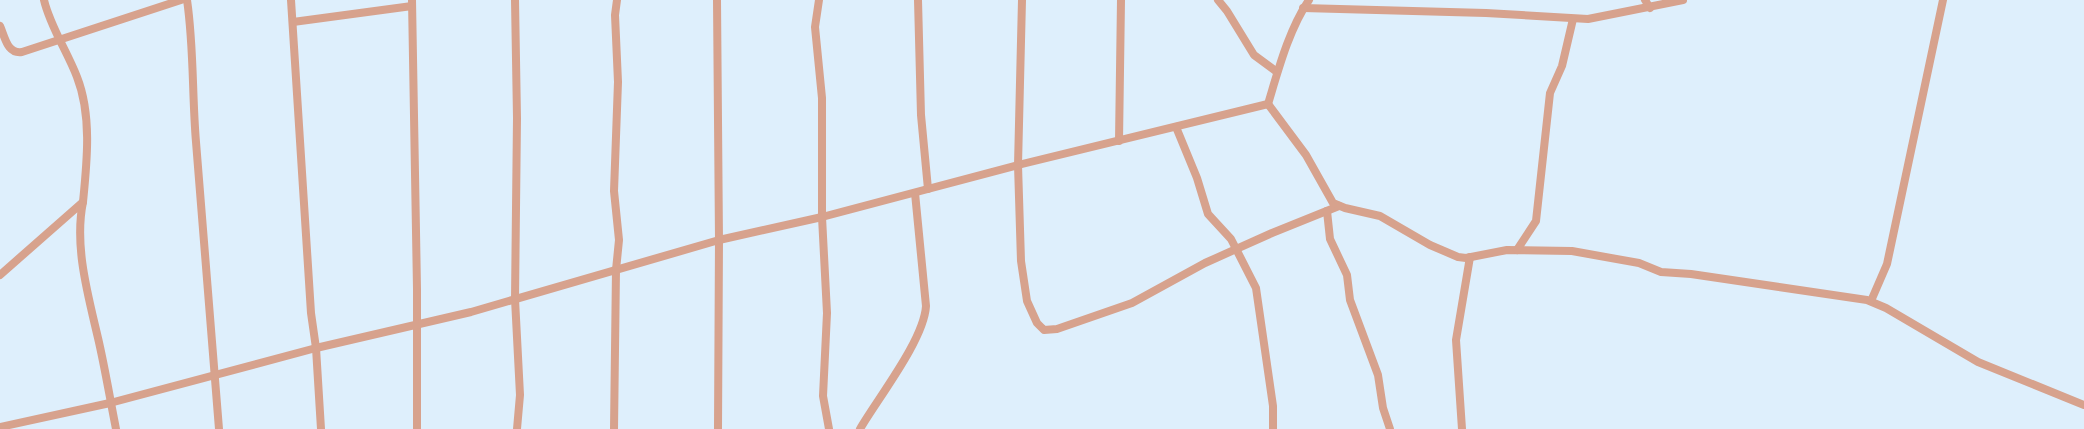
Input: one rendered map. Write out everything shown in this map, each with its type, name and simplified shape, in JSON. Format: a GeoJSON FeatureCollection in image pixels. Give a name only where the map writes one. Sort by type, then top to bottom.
{"type":"FeatureCollection","features":[{"type":"Feature","properties":{"kind":"street"},"geometry":{"type":"LineString","coordinates":[[44,0],[80,85],[85,116],[87,146],[84,202],[80,217],[81,244],[91,309],[116,429]]}},
{"type":"Feature","properties":{"kind":"street"},"geometry":{"type":"LineString","coordinates":[[0,26],[10,48],[14,52],[22,52],[181,0]]}},
{"type":"Feature","properties":{"kind":"street"},"geometry":{"type":"LineString","coordinates":[[187,0],[192,50],[196,141],[219,429]]}},
{"type":"Feature","properties":{"kind":"street"},"geometry":{"type":"LineString","coordinates":[[291,0],[311,313],[316,348],[321,429]]}},
{"type":"Feature","properties":{"kind":"street"},"geometry":{"type":"LineString","coordinates":[[515,0],[517,118],[515,299],[520,380],[517,429]]}},
{"type":"Feature","properties":{"kind":"street"},"geometry":{"type":"LineString","coordinates":[[614,429],[616,270],[619,240],[614,191],[618,82],[615,15],[617,0]]}},
{"type":"Feature","properties":{"kind":"street"},"geometry":{"type":"LineString","coordinates":[[717,0],[719,240],[718,429]]}},
{"type":"Feature","properties":{"kind":"street"},"geometry":{"type":"LineString","coordinates":[[819,0],[815,27],[822,98],[822,217],[827,313],[823,396],[829,429]]}},
{"type":"Feature","properties":{"kind":"street"},"geometry":{"type":"LineString","coordinates":[[918,0],[921,115],[928,189]]}},
{"type":"Feature","properties":{"kind":"street"},"geometry":{"type":"LineString","coordinates":[[1022,0],[1018,165],[1021,260],[1025,293],[1037,323],[1044,330],[1057,329],[1132,303],[1205,263],[1339,206],[1374,213],[1441,250],[1458,257],[1470,257],[1488,252],[1517,250],[1572,251],[1639,263],[1661,272],[1691,274],[1745,281],[1872,301],[1978,362],[2084,405]]}},
{"type":"Feature","properties":{"kind":"street"},"geometry":{"type":"LineString","coordinates":[[1119,141],[1121,0]]}},
{"type":"Feature","properties":{"kind":"street"},"geometry":{"type":"LineString","coordinates":[[1218,0],[1227,11],[1254,55],[1277,72]]}},
{"type":"Feature","properties":{"kind":"street"},"geometry":{"type":"LineString","coordinates":[[1268,104],[1277,72],[1303,8],[1309,0]]}},
{"type":"Feature","properties":{"kind":"street"},"geometry":{"type":"LineString","coordinates":[[1645,0],[1650,8]]}},
{"type":"Feature","properties":{"kind":"street"},"geometry":{"type":"LineString","coordinates":[[1303,8],[1486,13],[1573,19],[1594,18],[1650,8],[1683,0]]}},
{"type":"Feature","properties":{"kind":"street"},"geometry":{"type":"LineString","coordinates":[[1872,301],[1888,257],[1943,0]]}},
{"type":"Feature","properties":{"kind":"street"},"geometry":{"type":"LineString","coordinates":[[293,22],[412,3],[417,324],[417,429]]}},
{"type":"Feature","properties":{"kind":"street"},"geometry":{"type":"LineString","coordinates":[[1517,250],[1536,221],[1550,93],[1562,66],[1573,19]]}},
{"type":"Feature","properties":{"kind":"street"},"geometry":{"type":"LineString","coordinates":[[0,427],[110,403],[316,348],[471,312],[719,240],[822,217],[1018,165],[1268,104]]}},
{"type":"Feature","properties":{"kind":"street"},"geometry":{"type":"LineString","coordinates":[[1268,104],[1306,155],[1329,196],[1339,206]]}},
{"type":"Feature","properties":{"kind":"street"},"geometry":{"type":"LineString","coordinates":[[1176,127],[1197,178],[1208,214],[1229,235],[1254,284],[1257,293],[1273,406],[1273,429]]}},
{"type":"Feature","properties":{"kind":"street"},"geometry":{"type":"LineString","coordinates":[[860,429],[897,371],[924,319],[926,306],[915,192]]}},
{"type":"Feature","properties":{"kind":"street"},"geometry":{"type":"LineString","coordinates":[[0,275],[84,202]]}},
{"type":"Feature","properties":{"kind":"street"},"geometry":{"type":"LineString","coordinates":[[1326,211],[1330,239],[1347,275],[1350,300],[1378,375],[1383,408],[1390,429]]}},
{"type":"Feature","properties":{"kind":"street"},"geometry":{"type":"LineString","coordinates":[[1462,429],[1456,340],[1470,257]]}}]}
